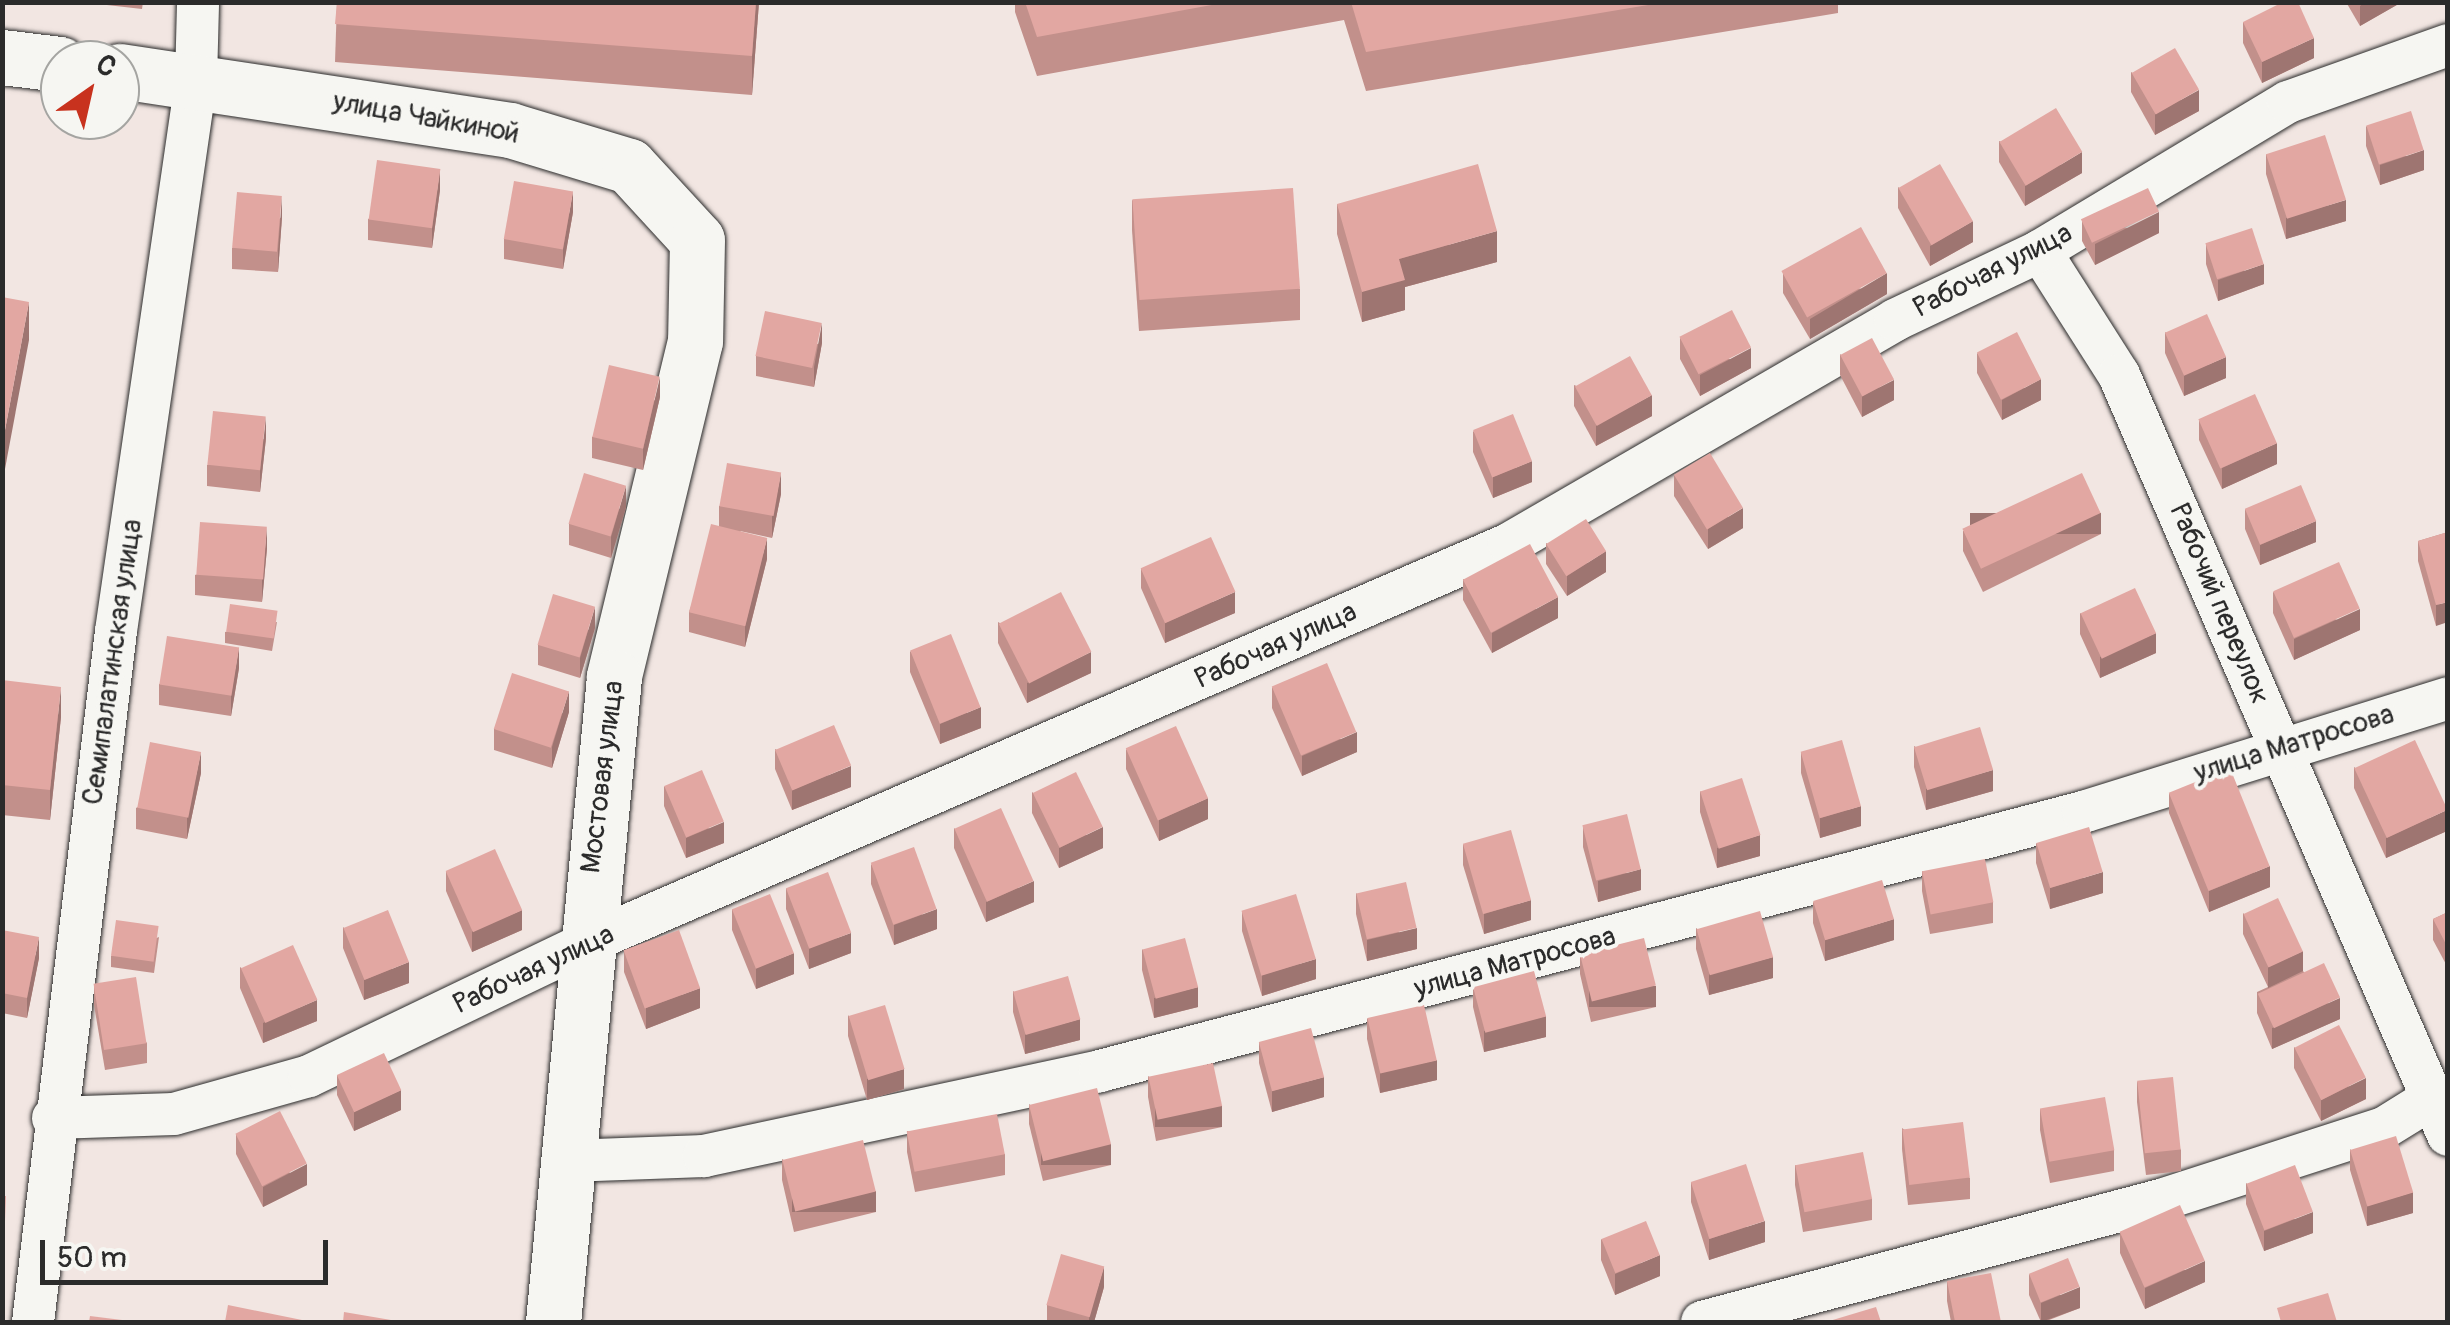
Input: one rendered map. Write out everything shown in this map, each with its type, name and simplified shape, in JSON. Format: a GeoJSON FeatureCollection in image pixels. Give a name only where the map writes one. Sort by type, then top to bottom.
{"type":"FeatureCollection","features":[{"type":"Feature","properties":{"kind":"street","name":"Семипалатинская улица"},"geometry":{"type":"LineString","coordinates":[[33,1322],[53,1118],[196,80],[198,2]]}},
{"type":"Feature","properties":{"kind":"street","name":"Рабочая улица"},"geometry":{"type":"LineString","coordinates":[[53,1118],[174,1114],[308,1076],[582,946],[1510,544],[1895,320],[2040,251],[2288,102],[2448,45]]}},
{"type":"Feature","properties":{"kind":"street"},"geometry":{"type":"LineString","coordinates":[[2,57],[40,62]]}},
{"type":"Feature","properties":{"kind":"street","name":"улица Чайкиной"},"geometry":{"type":"LineString","coordinates":[[140,73],[510,130],[628,166],[697,240]]}},
{"type":"Feature","properties":{"kind":"street","name":"Мостовая улица"},"geometry":{"type":"LineString","coordinates":[[553,1322],[582,946],[614,676],[695,342],[697,240]]}},
{"type":"Feature","properties":{"kind":"street","name":"Рабочий переулок"},"geometry":{"type":"LineString","coordinates":[[2040,251],[2119,375],[2441,1116]]}},
{"type":"Feature","properties":{"kind":"street","name":"улица Матросова"},"geometry":{"type":"LineString","coordinates":[[568,1161],[704,1156],[1100,1071],[2064,817],[2278,746],[2448,698]]}},
{"type":"Feature","properties":{"kind":"street"},"geometry":{"type":"LineString","coordinates":[[1702,1322],[2164,1199],[2384,1128],[2441,1116]]}},
{"type":"Feature","properties":{"kind":"building"},"geometry":{"type":"Polygon","coordinates":[[[337,2],[756,2],[752,56],[335,24],[337,2]]]}},
{"type":"Feature","properties":{"kind":"building"},"geometry":{"type":"Polygon","coordinates":[[[1025,2],[1228,2],[1037,37],[1025,2]]]}},
{"type":"Feature","properties":{"kind":"building"},"geometry":{"type":"Polygon","coordinates":[[[1351,2],[1666,2],[1366,52],[1351,2]]]}},
{"type":"Feature","properties":{"kind":"building"},"geometry":{"type":"Polygon","coordinates":[[[2283,2],[2298,2],[2314,38],[2262,62],[2243,22],[2283,2]]]}},
{"type":"Feature","properties":{"kind":"building"},"geometry":{"type":"Polygon","coordinates":[[[2175,48],[2199,90],[2156,115],[2132,73],[2175,48]]]}},
{"type":"Feature","properties":{"kind":"building"},"geometry":{"type":"Polygon","coordinates":[[[2056,108],[2082,152],[2026,186],[1999,142],[2056,108]]]}},
{"type":"Feature","properties":{"kind":"building"},"geometry":{"type":"Polygon","coordinates":[[[2411,111],[2424,150],[2379,165],[2366,126],[2411,111]]]}},
{"type":"Feature","properties":{"kind":"building"},"geometry":{"type":"Polygon","coordinates":[[[2325,135],[2346,200],[2287,219],[2266,154],[2325,135]]]}},
{"type":"Feature","properties":{"kind":"building"},"geometry":{"type":"Polygon","coordinates":[[[377,160],[440,169],[432,228],[369,219],[377,160]]]}},
{"type":"Feature","properties":{"kind":"building"},"geometry":{"type":"Polygon","coordinates":[[[1478,164],[1497,231],[1399,259],[1405,280],[1362,292],[1337,204],[1478,164]]]}},
{"type":"Feature","properties":{"kind":"building"},"geometry":{"type":"Polygon","coordinates":[[[1940,164],[1973,221],[1931,245],[1898,188],[1940,164]]]}},
{"type":"Feature","properties":{"kind":"building"},"geometry":{"type":"Polygon","coordinates":[[[514,181],[573,191],[563,250],[504,239],[514,181]]]}},
{"type":"Feature","properties":{"kind":"building"},"geometry":{"type":"Polygon","coordinates":[[[1293,188],[1300,289],[1139,300],[1132,199],[1293,188]]]}},
{"type":"Feature","properties":{"kind":"building"},"geometry":{"type":"Polygon","coordinates":[[[2148,188],[2159,212],[2092,243],[2081,219],[2148,188]]]}},
{"type":"Feature","properties":{"kind":"building"},"geometry":{"type":"Polygon","coordinates":[[[237,192],[282,196],[277,252],[232,248],[237,192]]]}},
{"type":"Feature","properties":{"kind":"building"},"geometry":{"type":"Polygon","coordinates":[[[1861,227],[1887,273],[1807,317],[1781,271],[1861,227]]]}},
{"type":"Feature","properties":{"kind":"building"},"geometry":{"type":"Polygon","coordinates":[[[2252,228],[2264,264],[2217,279],[2205,243],[2252,228]]]}},
{"type":"Feature","properties":{"kind":"building"},"geometry":{"type":"Polygon","coordinates":[[[2,297],[29,302],[2,446],[2,297]]]}},
{"type":"Feature","properties":{"kind":"building"},"geometry":{"type":"Polygon","coordinates":[[[1732,310],[1751,347],[1698,374],[1679,337],[1732,310]]]}},
{"type":"Feature","properties":{"kind":"building"},"geometry":{"type":"Polygon","coordinates":[[[765,311],[822,323],[812,368],[755,356],[765,311]]]}},
{"type":"Feature","properties":{"kind":"building"},"geometry":{"type":"Polygon","coordinates":[[[2207,314],[2226,357],[2184,376],[2165,333],[2207,314]]]}},
{"type":"Feature","properties":{"kind":"building"},"geometry":{"type":"Polygon","coordinates":[[[2017,332],[2041,379],[2001,400],[1977,352],[2017,332]]]}},
{"type":"Feature","properties":{"kind":"building"},"geometry":{"type":"Polygon","coordinates":[[[1872,338],[1894,379],[1862,396],[1840,355],[1872,338]]]}},
{"type":"Feature","properties":{"kind":"building"},"geometry":{"type":"Polygon","coordinates":[[[1630,356],[1652,395],[1597,426],[1575,387],[1630,356]]]}},
{"type":"Feature","properties":{"kind":"building"},"geometry":{"type":"Polygon","coordinates":[[[609,365],[660,377],[643,449],[592,437],[609,365]]]}},
{"type":"Feature","properties":{"kind":"building"},"geometry":{"type":"Polygon","coordinates":[[[2255,394],[2277,443],[2220,469],[2198,419],[2255,394]]]}},
{"type":"Feature","properties":{"kind":"building"},"geometry":{"type":"Polygon","coordinates":[[[213,411],[266,417],[260,470],[207,465],[213,411]]]}},
{"type":"Feature","properties":{"kind":"building"},"geometry":{"type":"Polygon","coordinates":[[[1513,414],[1532,461],[1492,477],[1473,430],[1513,414]]]}},
{"type":"Feature","properties":{"kind":"building"},"geometry":{"type":"Polygon","coordinates":[[[1710,453],[1743,508],[1707,529],[1674,475],[1710,453]]]}},
{"type":"Feature","properties":{"kind":"building"},"geometry":{"type":"Polygon","coordinates":[[[727,463],[781,473],[774,516],[719,506],[727,463]]]}},
{"type":"Feature","properties":{"kind":"building"},"geometry":{"type":"Polygon","coordinates":[[[584,473],[626,486],[611,537],[569,524],[584,473]]]}},
{"type":"Feature","properties":{"kind":"building"},"geometry":{"type":"Polygon","coordinates":[[[2082,473],[2101,513],[1981,569],[1962,529],[2082,473]]]}},
{"type":"Feature","properties":{"kind":"building"},"geometry":{"type":"Polygon","coordinates":[[[2301,485],[2316,521],[2260,545],[2245,509],[2301,485]]]}},
{"type":"Feature","properties":{"kind":"building"},"geometry":{"type":"Polygon","coordinates":[[[1586,519],[1606,551],[1566,576],[1546,544],[1586,519]]]}},
{"type":"Feature","properties":{"kind":"building"},"geometry":{"type":"Polygon","coordinates":[[[200,522],[267,527],[263,580],[196,575],[200,522]]]}},
{"type":"Feature","properties":{"kind":"building"},"geometry":{"type":"Polygon","coordinates":[[[711,524],[767,538],[745,626],[689,612],[711,524]]]}},
{"type":"Feature","properties":{"kind":"building"},"geometry":{"type":"Polygon","coordinates":[[[2448,532],[2448,602],[2436,605],[2418,541],[2448,532]]]}},
{"type":"Feature","properties":{"kind":"building"},"geometry":{"type":"Polygon","coordinates":[[[1211,537],[1235,592],[1165,623],[1141,568],[1211,537]]]}},
{"type":"Feature","properties":{"kind":"building"},"geometry":{"type":"Polygon","coordinates":[[[1530,544],[1558,597],[1491,633],[1463,580],[1530,544]]]}},
{"type":"Feature","properties":{"kind":"building"},"geometry":{"type":"Polygon","coordinates":[[[2339,562],[2360,609],[2294,638],[2273,591],[2339,562]]]}},
{"type":"Feature","properties":{"kind":"building"},"geometry":{"type":"Polygon","coordinates":[[[2135,588],[2156,633],[2102,659],[2081,613],[2135,588]]]}},
{"type":"Feature","properties":{"kind":"building"},"geometry":{"type":"Polygon","coordinates":[[[1061,592],[1091,652],[1029,683],[999,624],[1061,592]]]}},
{"type":"Feature","properties":{"kind":"building"},"geometry":{"type":"Polygon","coordinates":[[[553,594],[595,607],[580,658],[538,645],[553,594]]]}},
{"type":"Feature","properties":{"kind":"building"},"geometry":{"type":"Polygon","coordinates":[[[230,604],[278,611],[274,638],[226,632],[230,604]]]}},
{"type":"Feature","properties":{"kind":"building"},"geometry":{"type":"Polygon","coordinates":[[[951,634],[981,707],[940,724],[910,650],[951,634]]]}},
{"type":"Feature","properties":{"kind":"building"},"geometry":{"type":"Polygon","coordinates":[[[167,636],[239,647],[231,696],[159,684],[167,636]]]}},
{"type":"Feature","properties":{"kind":"building"},"geometry":{"type":"Polygon","coordinates":[[[1327,663],[1356,732],[1301,755],[1272,686],[1327,663]]]}},
{"type":"Feature","properties":{"kind":"building"},"geometry":{"type":"Polygon","coordinates":[[[512,673],[569,692],[551,748],[494,729],[512,673]]]}},
{"type":"Feature","properties":{"kind":"building"},"geometry":{"type":"Polygon","coordinates":[[[2,680],[61,687],[50,790],[2,785],[2,680]]]}},
{"type":"Feature","properties":{"kind":"building"},"geometry":{"type":"Polygon","coordinates":[[[834,725],[851,766],[792,791],[775,750],[834,725]]]}},
{"type":"Feature","properties":{"kind":"building"},"geometry":{"type":"Polygon","coordinates":[[[1176,726],[1208,798],[1158,821],[1126,748],[1176,726]]]}},
{"type":"Feature","properties":{"kind":"building"},"geometry":{"type":"Polygon","coordinates":[[[1980,727],[1993,770],[1927,790],[1914,747],[1980,727]]]}},
{"type":"Feature","properties":{"kind":"building"},"geometry":{"type":"Polygon","coordinates":[[[1842,740],[1861,806],[1820,818],[1801,752],[1842,740]]]}},
{"type":"Feature","properties":{"kind":"building"},"geometry":{"type":"Polygon","coordinates":[[[2415,740],[2448,810],[2387,838],[2354,768],[2415,740]]]}},
{"type":"Feature","properties":{"kind":"building"},"geometry":{"type":"Polygon","coordinates":[[[150,742],[201,752],[188,818],[137,808],[150,742]]]}},
{"type":"Feature","properties":{"kind":"building"},"geometry":{"type":"Polygon","coordinates":[[[2230,768],[2270,866],[2209,891],[2169,793],[2230,768]]]}},
{"type":"Feature","properties":{"kind":"building"},"geometry":{"type":"Polygon","coordinates":[[[702,770],[724,822],[686,838],[664,786],[702,770]]]}},
{"type":"Feature","properties":{"kind":"building"},"geometry":{"type":"Polygon","coordinates":[[[1076,772],[1103,827],[1060,848],[1033,793],[1076,772]]]}},
{"type":"Feature","properties":{"kind":"building"},"geometry":{"type":"Polygon","coordinates":[[[1742,778],[1761,835],[1719,849],[1700,792],[1742,778]]]}},
{"type":"Feature","properties":{"kind":"building"},"geometry":{"type":"Polygon","coordinates":[[[1001,808],[1034,881],[987,902],[954,829],[1001,808]]]}},
{"type":"Feature","properties":{"kind":"building"},"geometry":{"type":"Polygon","coordinates":[[[1627,814],[1641,869],[1596,880],[1582,825],[1627,814]]]}},
{"type":"Feature","properties":{"kind":"building"},"geometry":{"type":"Polygon","coordinates":[[[2089,827],[2103,872],[2050,888],[2036,843],[2089,827]]]}},
{"type":"Feature","properties":{"kind":"building"},"geometry":{"type":"Polygon","coordinates":[[[1511,830],[1531,900],[1483,914],[1463,844],[1511,830]]]}},
{"type":"Feature","properties":{"kind":"building"},"geometry":{"type":"Polygon","coordinates":[[[914,847],[937,909],[893,925],[871,863],[914,847]]]}},
{"type":"Feature","properties":{"kind":"building"},"geometry":{"type":"Polygon","coordinates":[[[495,849],[522,910],[473,932],[446,871],[495,849]]]}},
{"type":"Feature","properties":{"kind":"building"},"geometry":{"type":"Polygon","coordinates":[[[1985,859],[1993,902],[1931,914],[1922,871],[1985,859]]]}},
{"type":"Feature","properties":{"kind":"building"},"geometry":{"type":"Polygon","coordinates":[[[828,872],[851,933],[809,949],[786,888],[828,872]]]}},
{"type":"Feature","properties":{"kind":"building"},"geometry":{"type":"Polygon","coordinates":[[[1882,880],[1894,919],[1825,940],[1813,901],[1882,880]]]}},
{"type":"Feature","properties":{"kind":"building"},"geometry":{"type":"Polygon","coordinates":[[[1406,882],[1417,928],[1367,939],[1356,893],[1406,882]]]}},
{"type":"Feature","properties":{"kind":"building"},"geometry":{"type":"Polygon","coordinates":[[[770,894],[794,953],[756,969],[732,909],[770,894]]]}},
{"type":"Feature","properties":{"kind":"building"},"geometry":{"type":"Polygon","coordinates":[[[1296,894],[1316,959],[1261,976],[1241,911],[1296,894]]]}},
{"type":"Feature","properties":{"kind":"building"},"geometry":{"type":"Polygon","coordinates":[[[2278,898],[2303,951],[2268,968],[2244,914],[2278,898]]]}},
{"type":"Feature","properties":{"kind":"building"},"geometry":{"type":"Polygon","coordinates":[[[388,910],[409,962],[364,980],[343,928],[388,910]]]}},
{"type":"Feature","properties":{"kind":"building"},"geometry":{"type":"Polygon","coordinates":[[[1760,911],[1773,957],[1710,975],[1697,929],[1760,911]]]}},
{"type":"Feature","properties":{"kind":"building"},"geometry":{"type":"Polygon","coordinates":[[[2448,912],[2448,948],[2433,919],[2448,912]]]}},
{"type":"Feature","properties":{"kind":"building"},"geometry":{"type":"Polygon","coordinates":[[[116,920],[159,926],[154,962],[111,956],[116,920]]]}},
{"type":"Feature","properties":{"kind":"building"},"geometry":{"type":"Polygon","coordinates":[[[2,930],[39,937],[27,998],[2,993],[2,930]]]}},
{"type":"Feature","properties":{"kind":"building"},"geometry":{"type":"Polygon","coordinates":[[[679,930],[700,988],[645,1008],[624,950],[679,930]]]}},
{"type":"Feature","properties":{"kind":"building"},"geometry":{"type":"Polygon","coordinates":[[[1185,938],[1198,987],[1156,999],[1142,949],[1185,938]]]}},
{"type":"Feature","properties":{"kind":"building"},"geometry":{"type":"Polygon","coordinates":[[[1644,938],[1656,986],[1592,1002],[1580,954],[1644,938]]]}},
{"type":"Feature","properties":{"kind":"building"},"geometry":{"type":"Polygon","coordinates":[[[293,945],[317,1000],[265,1023],[241,968],[293,945]]]}},
{"type":"Feature","properties":{"kind":"building"},"geometry":{"type":"Polygon","coordinates":[[[2324,963],[2340,997],[2274,1028],[2258,994],[2324,963]]]}},
{"type":"Feature","properties":{"kind":"building"},"geometry":{"type":"Polygon","coordinates":[[[1534,971],[1546,1016],[1485,1033],[1473,987],[1534,971]]]}},
{"type":"Feature","properties":{"kind":"building"},"geometry":{"type":"Polygon","coordinates":[[[1068,976],[1080,1019],[1026,1035],[1013,992],[1068,976]]]}},
{"type":"Feature","properties":{"kind":"building"},"geometry":{"type":"Polygon","coordinates":[[[136,977],[146,1043],[104,1050],[94,984],[136,977]]]}},
{"type":"Feature","properties":{"kind":"building"},"geometry":{"type":"Polygon","coordinates":[[[885,1005],[905,1069],[868,1080],[849,1016],[885,1005]]]}},
{"type":"Feature","properties":{"kind":"building"},"geometry":{"type":"Polygon","coordinates":[[[1424,1005],[1437,1061],[1380,1074],[1367,1018],[1424,1005]]]}},
{"type":"Feature","properties":{"kind":"building"},"geometry":{"type":"Polygon","coordinates":[[[2339,1025],[2366,1078],[2321,1100],[2294,1048],[2339,1025]]]}},
{"type":"Feature","properties":{"kind":"building"},"geometry":{"type":"Polygon","coordinates":[[[1311,1028],[1324,1077],[1272,1091],[1259,1042],[1311,1028]]]}},
{"type":"Feature","properties":{"kind":"building"},"geometry":{"type":"Polygon","coordinates":[[[384,1053],[401,1090],[354,1112],[337,1075],[384,1053]]]}},
{"type":"Feature","properties":{"kind":"building"},"geometry":{"type":"Polygon","coordinates":[[[1213,1063],[1222,1106],[1158,1120],[1148,1077],[1213,1063]]]}},
{"type":"Feature","properties":{"kind":"building"},"geometry":{"type":"Polygon","coordinates":[[[2173,1077],[2181,1150],[2145,1153],[2137,1081],[2173,1077]]]}},
{"type":"Feature","properties":{"kind":"building"},"geometry":{"type":"Polygon","coordinates":[[[1097,1088],[1111,1144],[1043,1161],[1029,1105],[1097,1088]]]}},
{"type":"Feature","properties":{"kind":"building"},"geometry":{"type":"Polygon","coordinates":[[[2105,1097],[2114,1150],[2049,1162],[2040,1108],[2105,1097]]]}},
{"type":"Feature","properties":{"kind":"building"},"geometry":{"type":"Polygon","coordinates":[[[280,1111],[307,1164],[262,1186],[235,1134],[280,1111]]]}},
{"type":"Feature","properties":{"kind":"building"},"geometry":{"type":"Polygon","coordinates":[[[997,1114],[1005,1154],[915,1172],[907,1132],[997,1114]]]}},
{"type":"Feature","properties":{"kind":"building"},"geometry":{"type":"Polygon","coordinates":[[[1963,1122],[1970,1178],[1909,1185],[1902,1129],[1963,1122]]]}},
{"type":"Feature","properties":{"kind":"building"},"geometry":{"type":"Polygon","coordinates":[[[2396,1136],[2413,1192],[2367,1206],[2350,1150],[2396,1136]]]}},
{"type":"Feature","properties":{"kind":"building"},"geometry":{"type":"Polygon","coordinates":[[[863,1140],[876,1191],[795,1212],[782,1160],[863,1140]]]}},
{"type":"Feature","properties":{"kind":"building"},"geometry":{"type":"Polygon","coordinates":[[[1863,1152],[1872,1199],[1804,1212],[1795,1165],[1863,1152]]]}},
{"type":"Feature","properties":{"kind":"building"},"geometry":{"type":"Polygon","coordinates":[[[1746,1164],[1765,1221],[1709,1239],[1691,1182],[1746,1164]]]}},
{"type":"Feature","properties":{"kind":"building"},"geometry":{"type":"Polygon","coordinates":[[[2295,1165],[2313,1212],[2264,1230],[2246,1184],[2295,1165]]]}},
{"type":"Feature","properties":{"kind":"building"},"geometry":{"type":"Polygon","coordinates":[[[2,1196],[6,1196],[4,1246],[2,1246],[2,1196]]]}},
{"type":"Feature","properties":{"kind":"building"},"geometry":{"type":"Polygon","coordinates":[[[2180,1205],[2205,1261],[2145,1288],[2120,1232],[2180,1205]]]}},
{"type":"Feature","properties":{"kind":"building"},"geometry":{"type":"Polygon","coordinates":[[[1646,1221],[1660,1255],[1615,1273],[1601,1239],[1646,1221]]]}},
{"type":"Feature","properties":{"kind":"building"},"geometry":{"type":"Polygon","coordinates":[[[1061,1254],[1104,1266],[1090,1317],[1046,1305],[1061,1254]]]}},
{"type":"Feature","properties":{"kind":"building"},"geometry":{"type":"Polygon","coordinates":[[[2068,1258],[2080,1287],[2041,1302],[2029,1274],[2068,1258]]]}},
{"type":"Feature","properties":{"kind":"building"},"geometry":{"type":"Polygon","coordinates":[[[1991,1273],[2001,1322],[1955,1322],[1947,1281],[1991,1273]]]}},
{"type":"Feature","properties":{"kind":"building"},"geometry":{"type":"Polygon","coordinates":[[[2328,1293],[2337,1322],[2281,1322],[2277,1308],[2328,1293]]]}},
{"type":"Feature","properties":{"kind":"building"},"geometry":{"type":"Polygon","coordinates":[[[228,1305],[302,1320],[225,1322],[228,1305]]]}},
{"type":"Feature","properties":{"kind":"building"},"geometry":{"type":"Polygon","coordinates":[[[1876,1307],[1881,1322],[1826,1322],[1876,1307]]]}},
{"type":"Feature","properties":{"kind":"building"},"geometry":{"type":"Polygon","coordinates":[[[344,1312],[391,1320],[391,1322],[343,1322],[344,1312]]]}},
{"type":"Feature","properties":{"kind":"building"},"geometry":{"type":"Polygon","coordinates":[[[90,1316],[138,1322],[89,1322],[90,1316]]]}}]}
